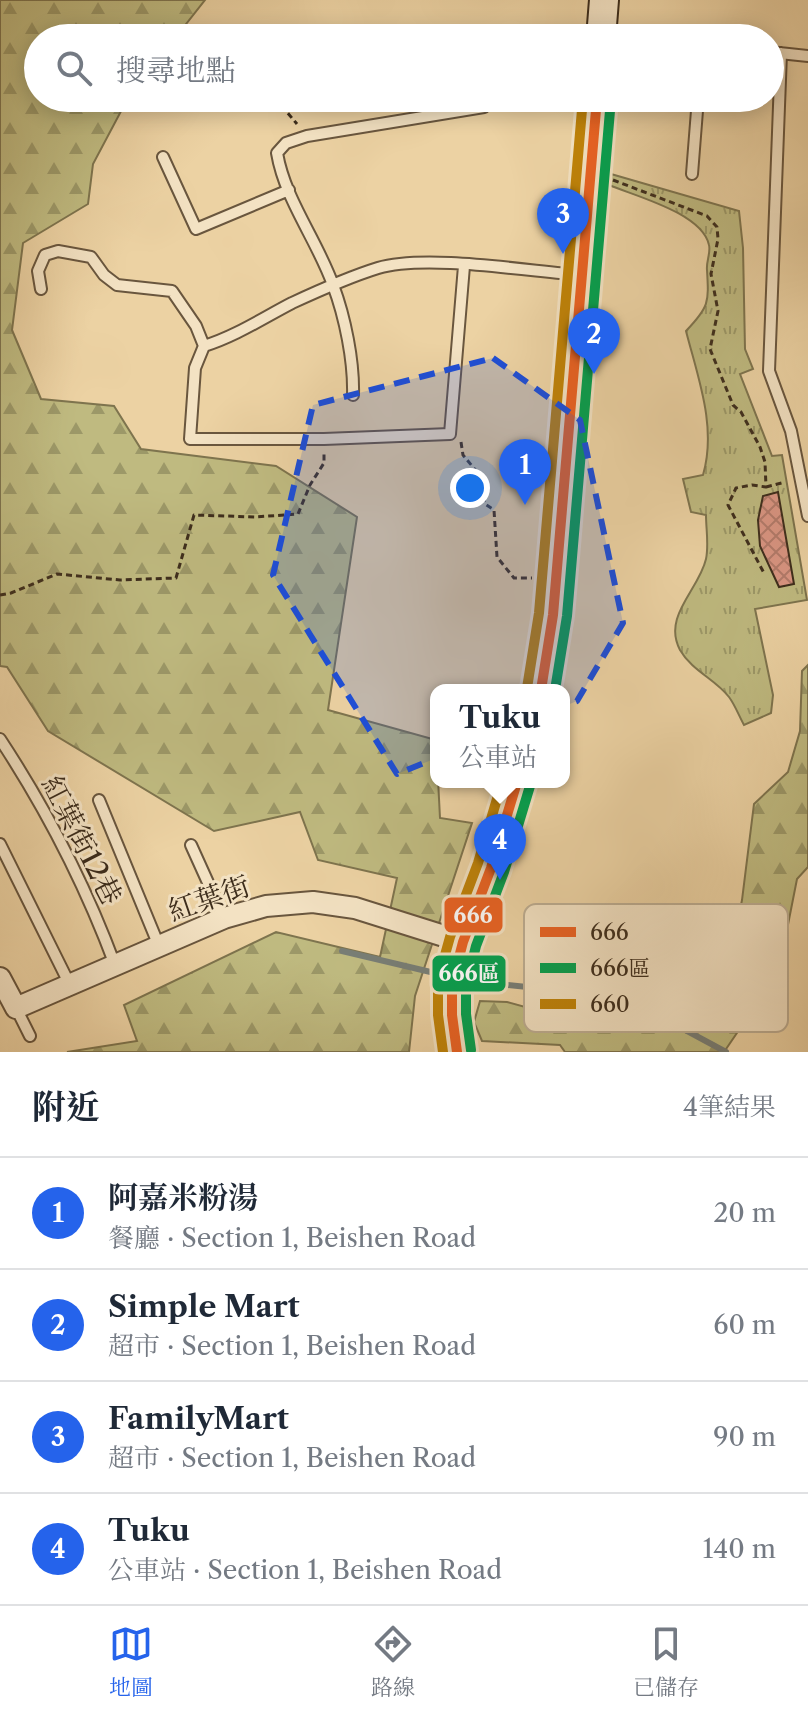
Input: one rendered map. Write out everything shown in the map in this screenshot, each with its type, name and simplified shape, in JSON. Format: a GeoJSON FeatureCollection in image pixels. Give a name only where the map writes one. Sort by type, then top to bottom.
{"type":"FeatureCollection","features":[{"type":"Feature","properties":{"kind":"main road"},"geometry":{"type":"LineString","coordinates":[[602,24],[604,0]]}},
{"type":"Feature","properties":{"kind":"main road"},"geometry":{"type":"LineString","coordinates":[[542,684],[556,579],[596,112]]}},
{"type":"Feature","properties":{"kind":"main road"},"geometry":{"type":"LineString","coordinates":[[457,1052],[452,984],[463,942],[491,868],[515,788]]}},
{"type":"Feature","properties":{"kind":"street","name":"紅葉街"},"geometry":{"type":"LineString","coordinates":[[16,1008],[224,918],[266,906],[313,902],[355,908],[463,942]]}},
{"type":"Feature","properties":{"kind":"street"},"geometry":{"type":"LineString","coordinates":[[0,978],[16,1008]]}},
{"type":"Feature","properties":{"kind":"lane"},"geometry":{"type":"LineString","coordinates":[[784,54],[808,56]]}},
{"type":"Feature","properties":{"kind":"lane"},"geometry":{"type":"LineString","coordinates":[[353,395],[354,370],[333,285],[279,167],[277,153],[286,143],[307,136],[453,112]]}},
{"type":"Feature","properties":{"kind":"lane"},"geometry":{"type":"LineString","coordinates":[[692,174],[697,112]]}},
{"type":"Feature","properties":{"kind":"lane"},"geometry":{"type":"LineString","coordinates":[[775,112],[769,371],[791,431],[808,516]]}},
{"type":"Feature","properties":{"kind":"lane"},"geometry":{"type":"LineString","coordinates":[[163,157],[196,229],[289,190]]}},
{"type":"Feature","properties":{"kind":"lane"},"geometry":{"type":"LineString","coordinates":[[41,289],[38,271],[45,255],[58,251],[91,257],[104,275],[117,285],[172,291],[196,326],[204,346],[195,368],[190,439],[324,439],[450,434],[464,266]]}},
{"type":"Feature","properties":{"kind":"lane"},"geometry":{"type":"LineString","coordinates":[[204,346],[231,338],[291,304],[381,267],[425,263],[582,275]]}},
{"type":"Feature","properties":{"kind":"lane","name":"紅葉街12巷"},"geometry":{"type":"LineString","coordinates":[[0,739],[61,845],[115,965]]}},
{"type":"Feature","properties":{"kind":"lane"},"geometry":{"type":"LineString","coordinates":[[99,800],[159,946]]}},
{"type":"Feature","properties":{"kind":"lane"},"geometry":{"type":"LineString","coordinates":[[0,844],[70,985]]}},
{"type":"Feature","properties":{"kind":"lane"},"geometry":{"type":"LineString","coordinates":[[191,845],[224,918]]}},
{"type":"Feature","properties":{"kind":"lane"},"geometry":{"type":"LineString","coordinates":[[16,1008],[30,1036]]}},
{"type":"Feature","properties":{"kind":"path"},"geometry":{"type":"LineString","coordinates":[[287,112],[307,136]]}},
{"type":"Feature","properties":{"kind":"path"},"geometry":{"type":"LineString","coordinates":[[592,174],[707,216],[717,227],[711,274],[718,311],[710,349],[733,405],[741,412],[760,447],[765,462],[766,487]]}},
{"type":"Feature","properties":{"kind":"path"},"geometry":{"type":"LineString","coordinates":[[0,595],[57,574],[120,580],[176,578],[194,515],[255,517],[298,514],[310,485],[324,463],[324,439]]}},
{"type":"Feature","properties":{"kind":"path"},"geometry":{"type":"LineString","coordinates":[[461,442],[463,455],[477,472],[485,504],[494,510],[497,557],[514,578],[556,579]]}},
{"type":"Feature","properties":{"kind":"path"},"geometry":{"type":"LineString","coordinates":[[765,575],[728,505],[736,488],[752,485],[766,487],[801,478]]}},
{"type":"Feature","properties":{"kind":"highlighted area"},"geometry":{"type":"Polygon","coordinates":[[[493,358],[580,420],[623,623],[577,701],[397,774],[273,575],[313,405],[493,358]]]}},
{"type":"Feature","properties":{"kind":"green space"},"geometry":{"type":"Polygon","coordinates":[[[0,0],[205,0],[186,24],[24,24],[24,112],[121,112],[93,164],[88,204],[23,243],[12,330],[41,399],[114,406],[141,449],[276,466],[357,517],[328,710],[430,738],[430,788],[438,788],[440,818],[472,823],[415,996],[409,1052],[67,1052],[137,1041],[124,1005],[276,932],[380,957],[397,878],[318,860],[300,812],[214,831],[48,731],[7,667],[0,666],[0,0]]]}},
{"type":"Feature","properties":{"kind":"green space"},"geometry":{"type":"Polygon","coordinates":[[[611,174],[739,211],[745,349],[753,369],[740,374],[772,456],[782,455],[807,600],[755,609],[773,695],[771,713],[744,725],[729,697],[680,650],[675,626],[707,554],[706,515],[691,512],[683,479],[703,475],[707,457],[704,403],[686,331],[706,304],[709,245],[704,234],[681,215],[609,185],[611,174]]]}},
{"type":"Feature","properties":{"kind":"green space"},"geometry":{"type":"Polygon","coordinates":[[[808,665],[808,867],[797,879],[788,925],[788,904],[741,904],[754,804],[788,772],[800,731],[802,671],[808,665]]]}},
{"type":"Feature","properties":{"kind":"green space"},"geometry":{"type":"Polygon","coordinates":[[[480,1001],[507,1002],[524,1007],[524,1032],[738,1032],[724,1052],[565,1052],[560,1045],[482,1041],[474,1022],[480,1001]]]}},
{"type":"Feature","properties":{"kind":"building"},"geometry":{"type":"Polygon","coordinates":[[[778,492],[794,584],[779,587],[760,546],[758,520],[763,496],[778,492]]]}},
{"type":"Feature","properties":{"kind":"waterway"},"geometry":{"type":"LineString","coordinates":[[342,951],[439,974]]}},
{"type":"Feature","properties":{"kind":"waterway"},"geometry":{"type":"LineString","coordinates":[[470,981],[524,987]]}},
{"type":"Feature","properties":{"kind":"waterway"},"geometry":{"type":"LineString","coordinates":[[689,1032],[726,1052]]}},
{"type":"Feature","properties":{"kind":"transit line","name":"660"},"geometry":{"type":"LineString","coordinates":[[528,684],[539,613],[582,112]]}},
{"type":"Feature","properties":{"kind":"transit line","name":"666"},"geometry":{"type":"LineString","coordinates":[[542,684],[553,615],[596,112]]}},
{"type":"Feature","properties":{"kind":"transit line","name":"666區"},"geometry":{"type":"LineString","coordinates":[[556,684],[567,616],[610,112]]}},
{"type":"Feature","properties":{"kind":"transit line","name":"660"},"geometry":{"type":"LineString","coordinates":[[443,1052],[438,1015],[438,980],[500,788]]}},
{"type":"Feature","properties":{"kind":"transit line","name":"666"},"geometry":{"type":"LineString","coordinates":[[457,1052],[452,984],[463,942],[491,868],[515,788]]}},
{"type":"Feature","properties":{"kind":"transit line","name":"666區"},"geometry":{"type":"LineString","coordinates":[[471,1050],[466,986],[476,946],[504,872],[529,788]]}},
{"type":"Feature","properties":{"kind":"place","name":"FamilyMart"},"geometry":{"type":"Point","coordinates":[563,254]}},
{"type":"Feature","properties":{"kind":"place","name":"Simple Mart"},"geometry":{"type":"Point","coordinates":[594,374]}},
{"type":"Feature","properties":{"kind":"place","name":"阿嘉米粉湯"},"geometry":{"type":"Point","coordinates":[525,505]}},
{"type":"Feature","properties":{"kind":"place","name":"Tuku"},"geometry":{"type":"Point","coordinates":[500,880]}}]}
